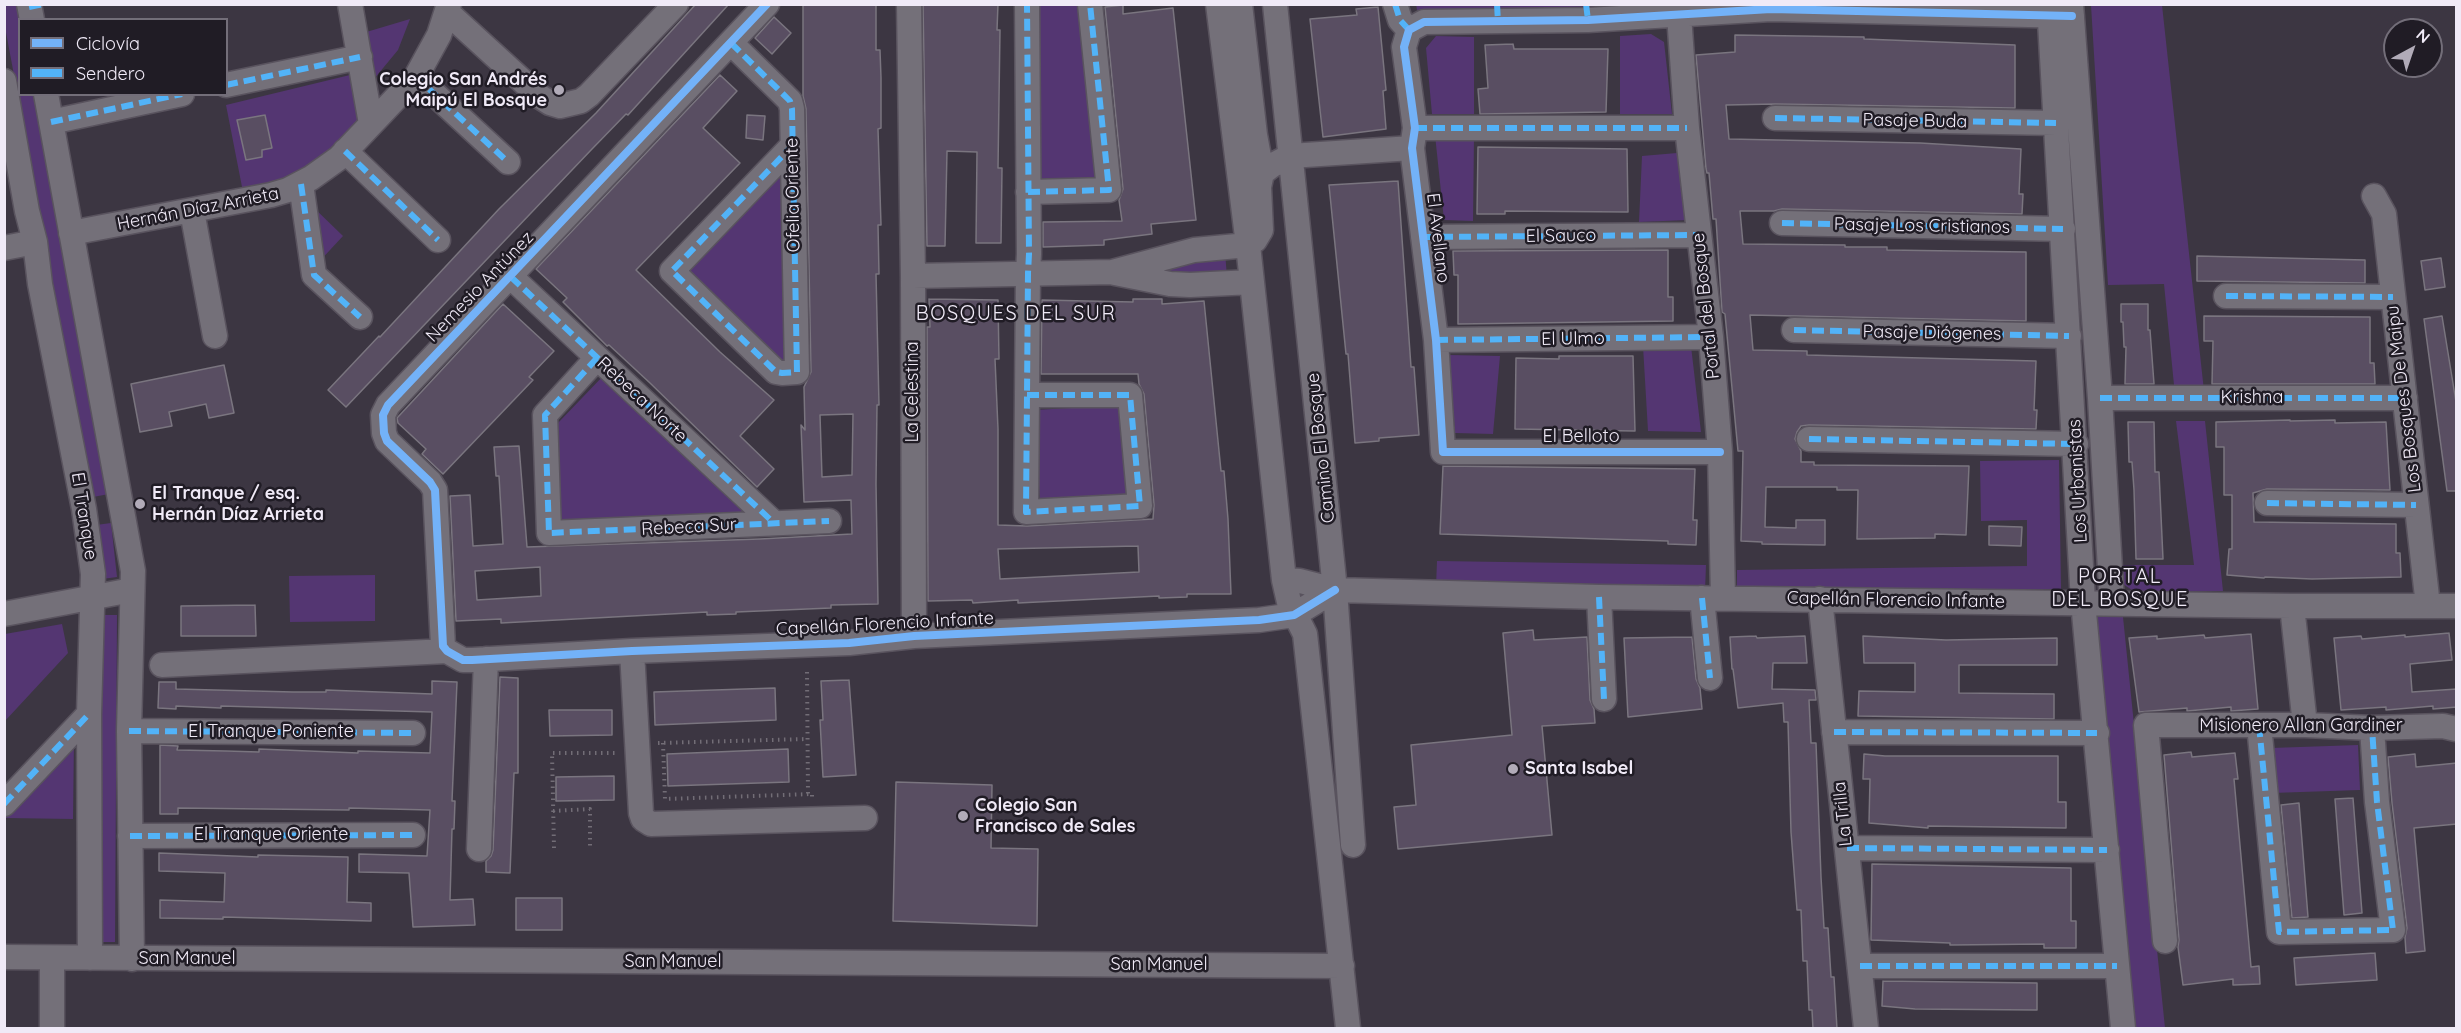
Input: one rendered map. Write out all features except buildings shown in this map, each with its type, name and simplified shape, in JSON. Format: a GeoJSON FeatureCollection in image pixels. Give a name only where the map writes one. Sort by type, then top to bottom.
{"type":"FeatureCollection","features":[{"type":"Feature","properties":{"kind":"street"},"geometry":{"type":"LineString","coordinates":[[350,4],[371,124]]}},
{"type":"Feature","properties":{"kind":"street"},"geometry":{"type":"LineString","coordinates":[[448,8],[539,96],[560,106],[571,105],[589,95],[676,4]]}},
{"type":"Feature","properties":{"kind":"street","name":"Nemesio Antúnez"},"geometry":{"type":"LineString","coordinates":[[445,645],[435,490],[430,482],[387,441],[383,415],[387,405],[511,277],[767,4]]}},
{"type":"Feature","properties":{"kind":"street","name":"La Celestina"},"geometry":{"type":"LineString","coordinates":[[909,4],[913,276],[914,636]]}},
{"type":"Feature","properties":{"kind":"street"},"geometry":{"type":"LineString","coordinates":[[1027,4],[1026,512],[1140,506],[1130,395],[1027,395]]}},
{"type":"Feature","properties":{"kind":"street"},"geometry":{"type":"LineString","coordinates":[[1028,192],[1109,190],[1090,4]]}},
{"type":"Feature","properties":{"kind":"street"},"geometry":{"type":"LineString","coordinates":[[1218,4],[1248,245],[1284,580],[1294,615],[1305,634],[1348,1029]]}},
{"type":"Feature","properties":{"kind":"street"},"geometry":{"type":"LineString","coordinates":[[1112,272],[1194,250],[1248,245],[1257,239],[1261,230],[1259,187],[1262,173],[1255,135],[1240,4]]}},
{"type":"Feature","properties":{"kind":"street","name":"Camino El Bosque"},"geometry":{"type":"LineString","coordinates":[[1275,4],[1335,590],[1353,845]]}},
{"type":"Feature","properties":{"kind":"street"},"geometry":{"type":"LineString","coordinates":[[1395,4],[1401,21],[1409,30],[1424,22],[1497,13],[1771,9],[2060,10]]}},
{"type":"Feature","properties":{"kind":"street","name":"Hernán Díaz Arrieta"},"geometry":{"type":"LineString","coordinates":[[71,233],[271,195],[301,184],[332,164],[416,77],[439,35],[448,8]]}},
{"type":"Feature","properties":{"kind":"street","name":"Los Urbanistas"},"geometry":{"type":"LineString","coordinates":[[2060,10],[2056,123],[2076,444],[2083,602],[2123,1029]]}},
{"type":"Feature","properties":{"kind":"street","name":"Los Urbanistas"},"geometry":{"type":"LineString","coordinates":[[2060,10],[2100,398],[2112,603]]}},
{"type":"Feature","properties":{"kind":"street","name":"Portal del Bosque"},"geometry":{"type":"LineString","coordinates":[[1683,11],[1687,128],[1720,452],[1710,678]]}},
{"type":"Feature","properties":{"kind":"street","name":"El Avellano"},"geometry":{"type":"LineString","coordinates":[[1409,30],[1404,47],[1436,340],[1443,452]]}},
{"type":"Feature","properties":{"kind":"street","name":"Ofelia Oriente"},"geometry":{"type":"LineString","coordinates":[[731,43],[790,101],[793,115],[797,372],[776,372],[672,271],[792,146]]}},
{"type":"Feature","properties":{"kind":"street"},"geometry":{"type":"LineString","coordinates":[[228,85],[360,57]]}},
{"type":"Feature","properties":{"kind":"street"},"geometry":{"type":"LineString","coordinates":[[416,77],[508,162]]}},
{"type":"Feature","properties":{"kind":"street","name":"El Tranque"},"geometry":{"type":"LineString","coordinates":[[4,81],[27,211],[35,242],[40,284],[84,509],[93,597],[89,714],[90,958]]}},
{"type":"Feature","properties":{"kind":"street"},"geometry":{"type":"LineString","coordinates":[[46,96],[130,552],[132,590],[129,731],[132,959]]}},
{"type":"Feature","properties":{"kind":"street"},"geometry":{"type":"LineString","coordinates":[[51,122],[173,96]]}},
{"type":"Feature","properties":{"kind":"street","name":"Pasaje Buda"},"geometry":{"type":"LineString","coordinates":[[1775,118],[2056,123]]}},
{"type":"Feature","properties":{"kind":"street"},"geometry":{"type":"LineString","coordinates":[[1262,173],[1290,156],[1414,138],[1687,128]]}},
{"type":"Feature","properties":{"kind":"street"},"geometry":{"type":"LineString","coordinates":[[345,151],[438,240]]}},
{"type":"Feature","properties":{"kind":"street"},"geometry":{"type":"LineString","coordinates":[[301,184],[314,275],[360,317]]}},
{"type":"Feature","properties":{"kind":"street","name":"Los Bosques De Maipu"},"geometry":{"type":"LineString","coordinates":[[2374,195],[2384,214],[2428,606]]}},
{"type":"Feature","properties":{"kind":"street"},"geometry":{"type":"LineString","coordinates":[[192,211],[215,336]]}},
{"type":"Feature","properties":{"kind":"street","name":"Pasaje Los Cristianos"},"geometry":{"type":"LineString","coordinates":[[1782,224],[2062,229]]}},
{"type":"Feature","properties":{"kind":"street","name":"El Sauco"},"geometry":{"type":"LineString","coordinates":[[1423,237],[1699,235]]}},
{"type":"Feature","properties":{"kind":"street"},"geometry":{"type":"LineString","coordinates":[[4,248],[35,242]]}},
{"type":"Feature","properties":{"kind":"street"},"geometry":{"type":"LineString","coordinates":[[913,276],[1112,272],[1170,284],[1251,282]]}},
{"type":"Feature","properties":{"kind":"street","name":"Rebeca Norte"},"geometry":{"type":"LineString","coordinates":[[511,277],[774,523]]}},
{"type":"Feature","properties":{"kind":"street"},"geometry":{"type":"LineString","coordinates":[[2226,296],[2392,297]]}},
{"type":"Feature","properties":{"kind":"street","name":"Pasaje Diógenes"},"geometry":{"type":"LineString","coordinates":[[1794,330],[2069,336]]}},
{"type":"Feature","properties":{"kind":"street","name":"El Ulmo"},"geometry":{"type":"LineString","coordinates":[[1436,340],[1710,337]]}},
{"type":"Feature","properties":{"kind":"street","name":"Rebeca Sur"},"geometry":{"type":"LineString","coordinates":[[597,358],[545,415],[549,533],[829,521]]}},
{"type":"Feature","properties":{"kind":"street","name":"Krishna"},"geometry":{"type":"LineString","coordinates":[[2100,398],[2405,398]]}},
{"type":"Feature","properties":{"kind":"street"},"geometry":{"type":"LineString","coordinates":[[1809,439],[2076,444]]}},
{"type":"Feature","properties":{"kind":"street","name":"El Belloto"},"geometry":{"type":"LineString","coordinates":[[1443,452],[1720,452]]}},
{"type":"Feature","properties":{"kind":"street"},"geometry":{"type":"LineString","coordinates":[[84,509],[121,503]]}},
{"type":"Feature","properties":{"kind":"street"},"geometry":{"type":"LineString","coordinates":[[2266,504],[2416,505]]}},
{"type":"Feature","properties":{"kind":"street","name":"Capellán Florencio Infante"},"geometry":{"type":"LineString","coordinates":[[1284,580],[1300,581],[1335,590],[1599,597],[2457,606]]}},
{"type":"Feature","properties":{"kind":"street"},"geometry":{"type":"LineString","coordinates":[[4,614],[132,590]]}},
{"type":"Feature","properties":{"kind":"street","name":"Capellán Florencio Infante"},"geometry":{"type":"LineString","coordinates":[[162,665],[445,645],[463,660],[849,643],[914,636],[1259,620],[1294,615],[1335,590]]}},
{"type":"Feature","properties":{"kind":"street"},"geometry":{"type":"LineString","coordinates":[[1599,597],[1604,699]]}},
{"type":"Feature","properties":{"kind":"street","name":"La Trilla"},"geometry":{"type":"LineString","coordinates":[[1820,599],[1866,1029]]}},
{"type":"Feature","properties":{"kind":"street"},"geometry":{"type":"LineString","coordinates":[[2292,606],[2305,725]]}},
{"type":"Feature","properties":{"kind":"street"},"geometry":{"type":"LineString","coordinates":[[632,651],[643,819],[651,824],[865,818]]}},
{"type":"Feature","properties":{"kind":"street"},"geometry":{"type":"LineString","coordinates":[[479,849],[486,659]]}},
{"type":"Feature","properties":{"kind":"street"},"geometry":{"type":"LineString","coordinates":[[4,804],[89,714]]}},
{"type":"Feature","properties":{"kind":"street","name":"Misionero Allan Gardiner"},"geometry":{"type":"LineString","coordinates":[[2165,941],[2146,725],[2305,725],[2372,728],[2443,726],[2457,729]]}},
{"type":"Feature","properties":{"kind":"street"},"geometry":{"type":"LineString","coordinates":[[2259,725],[2279,932],[2393,930],[2377,802],[2372,728]]}},
{"type":"Feature","properties":{"kind":"street","name":"El Tranque Poniente"},"geometry":{"type":"LineString","coordinates":[[129,731],[413,734]]}},
{"type":"Feature","properties":{"kind":"street"},"geometry":{"type":"LineString","coordinates":[[1834,732],[2097,733]]}},
{"type":"Feature","properties":{"kind":"street"},"geometry":{"type":"LineString","coordinates":[[1322,788],[1346,740]]}},
{"type":"Feature","properties":{"kind":"street","name":"El Tranque Oriente"},"geometry":{"type":"LineString","coordinates":[[130,836],[413,835]]}},
{"type":"Feature","properties":{"kind":"street"},"geometry":{"type":"LineString","coordinates":[[1847,848],[2107,850]]}},
{"type":"Feature","properties":{"kind":"street","name":"San Manuel"},"geometry":{"type":"LineString","coordinates":[[4,957],[1342,966]]}},
{"type":"Feature","properties":{"kind":"street"},"geometry":{"type":"LineString","coordinates":[[52,958],[52,1029]]}},
{"type":"Feature","properties":{"kind":"street"},"geometry":{"type":"LineString","coordinates":[[1860,966],[2117,966]]}},
{"type":"Feature","properties":{"kind":"path"},"geometry":{"type":"LineString","coordinates":[[807,672],[808,794]]}},
{"type":"Feature","properties":{"kind":"path"},"geometry":{"type":"LineString","coordinates":[[663,743],[665,799],[812,794],[813,819]]}},
{"type":"Feature","properties":{"kind":"path"},"geometry":{"type":"LineString","coordinates":[[553,811],[590,809],[591,850]]}},
{"type":"Feature","properties":{"kind":"shaded area"},"geometry":{"type":"Polygon","coordinates":[[[1416,4],[1669,5],[1417,10],[1416,4]]]}},
{"type":"Feature","properties":{"kind":"shaded area"},"geometry":{"type":"Polygon","coordinates":[[[4,5],[17,5],[20,18],[18,96],[34,96],[109,494],[93,497],[5,27],[4,5]]]}},
{"type":"Feature","properties":{"kind":"shaded area"},"geometry":{"type":"Polygon","coordinates":[[[1037,5],[1080,5],[1096,185],[1037,185],[1037,5]]]}},
{"type":"Feature","properties":{"kind":"shaded area"},"geometry":{"type":"Polygon","coordinates":[[[2091,5],[2162,5],[2204,391],[2175,395],[2164,284],[2108,285],[2091,5]]]}},
{"type":"Feature","properties":{"kind":"shaded area"},"geometry":{"type":"Polygon","coordinates":[[[410,19],[398,50],[374,79],[363,33],[410,19]]]}},
{"type":"Feature","properties":{"kind":"shaded area"},"geometry":{"type":"Polygon","coordinates":[[[1651,34],[1664,42],[1672,114],[1620,114],[1620,36],[1651,34]]]}},
{"type":"Feature","properties":{"kind":"shaded area"},"geometry":{"type":"Polygon","coordinates":[[[1436,36],[1474,37],[1474,114],[1432,114],[1426,48],[1436,36]]]}},
{"type":"Feature","properties":{"kind":"shaded area"},"geometry":{"type":"Polygon","coordinates":[[[350,75],[359,123],[321,161],[283,184],[243,192],[226,105],[350,75]]]}},
{"type":"Feature","properties":{"kind":"shaded area"},"geometry":{"type":"Polygon","coordinates":[[[1435,135],[1474,136],[1473,221],[1444,220],[1435,135]]]}},
{"type":"Feature","properties":{"kind":"shaded area"},"geometry":{"type":"Polygon","coordinates":[[[1677,153],[1689,220],[1639,222],[1642,156],[1677,153]]]}},
{"type":"Feature","properties":{"kind":"shaded area"},"geometry":{"type":"Polygon","coordinates":[[[783,169],[784,369],[682,274],[783,169]]]}},
{"type":"Feature","properties":{"kind":"shaded area"},"geometry":{"type":"Polygon","coordinates":[[[310,204],[343,236],[317,264],[310,204]]]}},
{"type":"Feature","properties":{"kind":"shaded area"},"geometry":{"type":"Polygon","coordinates":[[[1225,252],[1227,277],[1138,274],[1225,252]]]}},
{"type":"Feature","properties":{"kind":"shaded area"},"geometry":{"type":"Polygon","coordinates":[[[1643,346],[1691,346],[1701,432],[1648,431],[1643,346]]]}},
{"type":"Feature","properties":{"kind":"shaded area"},"geometry":{"type":"Polygon","coordinates":[[[1449,355],[1500,356],[1493,434],[1455,433],[1449,355]]]}},
{"type":"Feature","properties":{"kind":"shaded area"},"geometry":{"type":"Polygon","coordinates":[[[605,374],[755,516],[560,524],[557,424],[605,374]]]}},
{"type":"Feature","properties":{"kind":"shaded area"},"geometry":{"type":"Polygon","coordinates":[[[1125,405],[1131,496],[1040,501],[1034,410],[1125,405]]]}},
{"type":"Feature","properties":{"kind":"shaded area"},"geometry":{"type":"Polygon","coordinates":[[[2176,421],[2205,421],[2223,591],[2135,592],[2123,584],[2122,565],[2194,565],[2176,421]]]}},
{"type":"Feature","properties":{"kind":"shaded area"},"geometry":{"type":"Polygon","coordinates":[[[2059,460],[2061,589],[1737,594],[1737,570],[2027,566],[2027,520],[1981,521],[1980,461],[2059,460]]]}},
{"type":"Feature","properties":{"kind":"shaded area"},"geometry":{"type":"Polygon","coordinates":[[[111,523],[117,577],[102,579],[96,525],[111,523]]]}},
{"type":"Feature","properties":{"kind":"shaded area"},"geometry":{"type":"Polygon","coordinates":[[[1437,561],[1706,565],[1705,591],[1436,587],[1437,561]]]}},
{"type":"Feature","properties":{"kind":"shaded area"},"geometry":{"type":"Polygon","coordinates":[[[375,575],[375,621],[290,622],[289,576],[375,575]]]}},
{"type":"Feature","properties":{"kind":"shaded area"},"geometry":{"type":"Polygon","coordinates":[[[99,615],[117,615],[115,942],[97,942],[99,615]]]}},
{"type":"Feature","properties":{"kind":"shaded area"},"geometry":{"type":"Polygon","coordinates":[[[2096,616],[2123,617],[2165,1028],[2134,1028],[2096,616]]]}},
{"type":"Feature","properties":{"kind":"shaded area"},"geometry":{"type":"Polygon","coordinates":[[[62,624],[68,653],[5,721],[5,634],[62,624]]]}},
{"type":"Feature","properties":{"kind":"shaded area"},"geometry":{"type":"Polygon","coordinates":[[[74,738],[73,819],[5,818],[4,815],[74,738]]]}},
{"type":"Feature","properties":{"kind":"shaded area"},"geometry":{"type":"Polygon","coordinates":[[[2358,745],[2360,790],[2272,793],[2271,748],[2358,745]]]}},
{"type":"Feature","properties":{"kind":"marked path"},"geometry":{"type":"LineString","coordinates":[[29,7],[43,4]]}},
{"type":"Feature","properties":{"kind":"marked path"},"geometry":{"type":"LineString","coordinates":[[1027,4],[1029,254],[1028,273],[1026,512],[1140,506],[1130,395],[1027,395]]}},
{"type":"Feature","properties":{"kind":"marked path"},"geometry":{"type":"LineString","coordinates":[[1028,192],[1109,190],[1090,4]]}},
{"type":"Feature","properties":{"kind":"marked path"},"geometry":{"type":"LineString","coordinates":[[1395,4],[1400,20],[1409,30]]}},
{"type":"Feature","properties":{"kind":"marked path"},"geometry":{"type":"LineString","coordinates":[[1497,4],[1498,22]]}},
{"type":"Feature","properties":{"kind":"marked path"},"geometry":{"type":"LineString","coordinates":[[1586,4],[1588,20]]}},
{"type":"Feature","properties":{"kind":"marked path"},"geometry":{"type":"LineString","coordinates":[[731,43],[790,101],[792,109],[797,372],[782,373],[776,372],[672,271],[792,146]]}},
{"type":"Feature","properties":{"kind":"marked path"},"geometry":{"type":"LineString","coordinates":[[228,85],[360,57]]}},
{"type":"Feature","properties":{"kind":"marked path"},"geometry":{"type":"LineString","coordinates":[[416,77],[508,162]]}},
{"type":"Feature","properties":{"kind":"marked path"},"geometry":{"type":"LineString","coordinates":[[51,122],[173,96]]}},
{"type":"Feature","properties":{"kind":"marked path"},"geometry":{"type":"LineString","coordinates":[[1775,118],[2056,123]]}},
{"type":"Feature","properties":{"kind":"marked path"},"geometry":{"type":"LineString","coordinates":[[1415,128],[1687,128]]}},
{"type":"Feature","properties":{"kind":"marked path"},"geometry":{"type":"LineString","coordinates":[[345,151],[438,240]]}},
{"type":"Feature","properties":{"kind":"marked path"},"geometry":{"type":"LineString","coordinates":[[301,184],[314,275],[360,317]]}},
{"type":"Feature","properties":{"kind":"marked path"},"geometry":{"type":"LineString","coordinates":[[1782,223],[2063,229]]}},
{"type":"Feature","properties":{"kind":"marked path"},"geometry":{"type":"LineString","coordinates":[[1423,237],[1699,235]]}},
{"type":"Feature","properties":{"kind":"marked path"},"geometry":{"type":"LineString","coordinates":[[511,277],[774,523]]}},
{"type":"Feature","properties":{"kind":"marked path"},"geometry":{"type":"LineString","coordinates":[[2226,296],[2393,297]]}},
{"type":"Feature","properties":{"kind":"marked path"},"geometry":{"type":"LineString","coordinates":[[1794,330],[2069,336]]}},
{"type":"Feature","properties":{"kind":"marked path"},"geometry":{"type":"LineString","coordinates":[[1436,340],[1711,337]]}},
{"type":"Feature","properties":{"kind":"marked path"},"geometry":{"type":"LineString","coordinates":[[597,358],[545,415],[549,533],[829,521]]}},
{"type":"Feature","properties":{"kind":"marked path"},"geometry":{"type":"LineString","coordinates":[[2100,398],[2405,398]]}},
{"type":"Feature","properties":{"kind":"marked path"},"geometry":{"type":"LineString","coordinates":[[1809,439],[2076,444]]}},
{"type":"Feature","properties":{"kind":"marked path"},"geometry":{"type":"LineString","coordinates":[[2267,503],[2416,505]]}},
{"type":"Feature","properties":{"kind":"marked path"},"geometry":{"type":"LineString","coordinates":[[1599,597],[1604,699]]}},
{"type":"Feature","properties":{"kind":"marked path"},"geometry":{"type":"LineString","coordinates":[[1702,598],[1710,678]]}},
{"type":"Feature","properties":{"kind":"marked path"},"geometry":{"type":"LineString","coordinates":[[4,804],[89,714]]}},
{"type":"Feature","properties":{"kind":"marked path"},"geometry":{"type":"LineString","coordinates":[[2259,725],[2279,932],[2393,930],[2377,802],[2372,728]]}},
{"type":"Feature","properties":{"kind":"marked path"},"geometry":{"type":"LineString","coordinates":[[129,731],[413,733]]}},
{"type":"Feature","properties":{"kind":"marked path"},"geometry":{"type":"LineString","coordinates":[[1834,732],[2097,733]]}},
{"type":"Feature","properties":{"kind":"marked path"},"geometry":{"type":"LineString","coordinates":[[130,836],[413,835]]}},
{"type":"Feature","properties":{"kind":"marked path"},"geometry":{"type":"LineString","coordinates":[[1847,848],[2107,850]]}},
{"type":"Feature","properties":{"kind":"marked path"},"geometry":{"type":"LineString","coordinates":[[1860,966],[2117,966]]}},
{"type":"Feature","properties":{"kind":"cycle path"},"geometry":{"type":"LineString","coordinates":[[767,4],[388,405],[383,415],[387,441],[430,482],[435,490],[443,646],[447,651],[463,660],[472,660],[849,643],[914,636],[1259,620],[1294,615],[1335,590]]}},
{"type":"Feature","properties":{"kind":"cycle path"},"geometry":{"type":"LineString","coordinates":[[1720,452],[1443,452],[1436,340],[1412,148],[1415,128],[1404,47],[1409,30],[1424,22],[1588,20],[1771,9],[2072,16]]}},
{"type":"Feature","properties":{"kind":"place","name":"Colegio San Andrés Maipú El Bosque"},"geometry":{"type":"Point","coordinates":[559,90]}},
{"type":"Feature","properties":{"kind":"place","name":"El Tranque / esq. Hernán Díaz Arrieta"},"geometry":{"type":"Point","coordinates":[140,504]}},
{"type":"Feature","properties":{"kind":"place","name":"Santa Isabel"},"geometry":{"type":"Point","coordinates":[1513,769]}},
{"type":"Feature","properties":{"kind":"place","name":"Colegio San Francisco de Sales"},"geometry":{"type":"Point","coordinates":[963,816]}},
{"type":"Feature","properties":{"kind":"district","name":"BOSQUES DEL SUR"},"geometry":{"type":"Point","coordinates":[1016,314]}},
{"type":"Feature","properties":{"kind":"district","name":"PORTAL DEL BOSQUE"},"geometry":{"type":"Point","coordinates":[2120,588]}}]}
